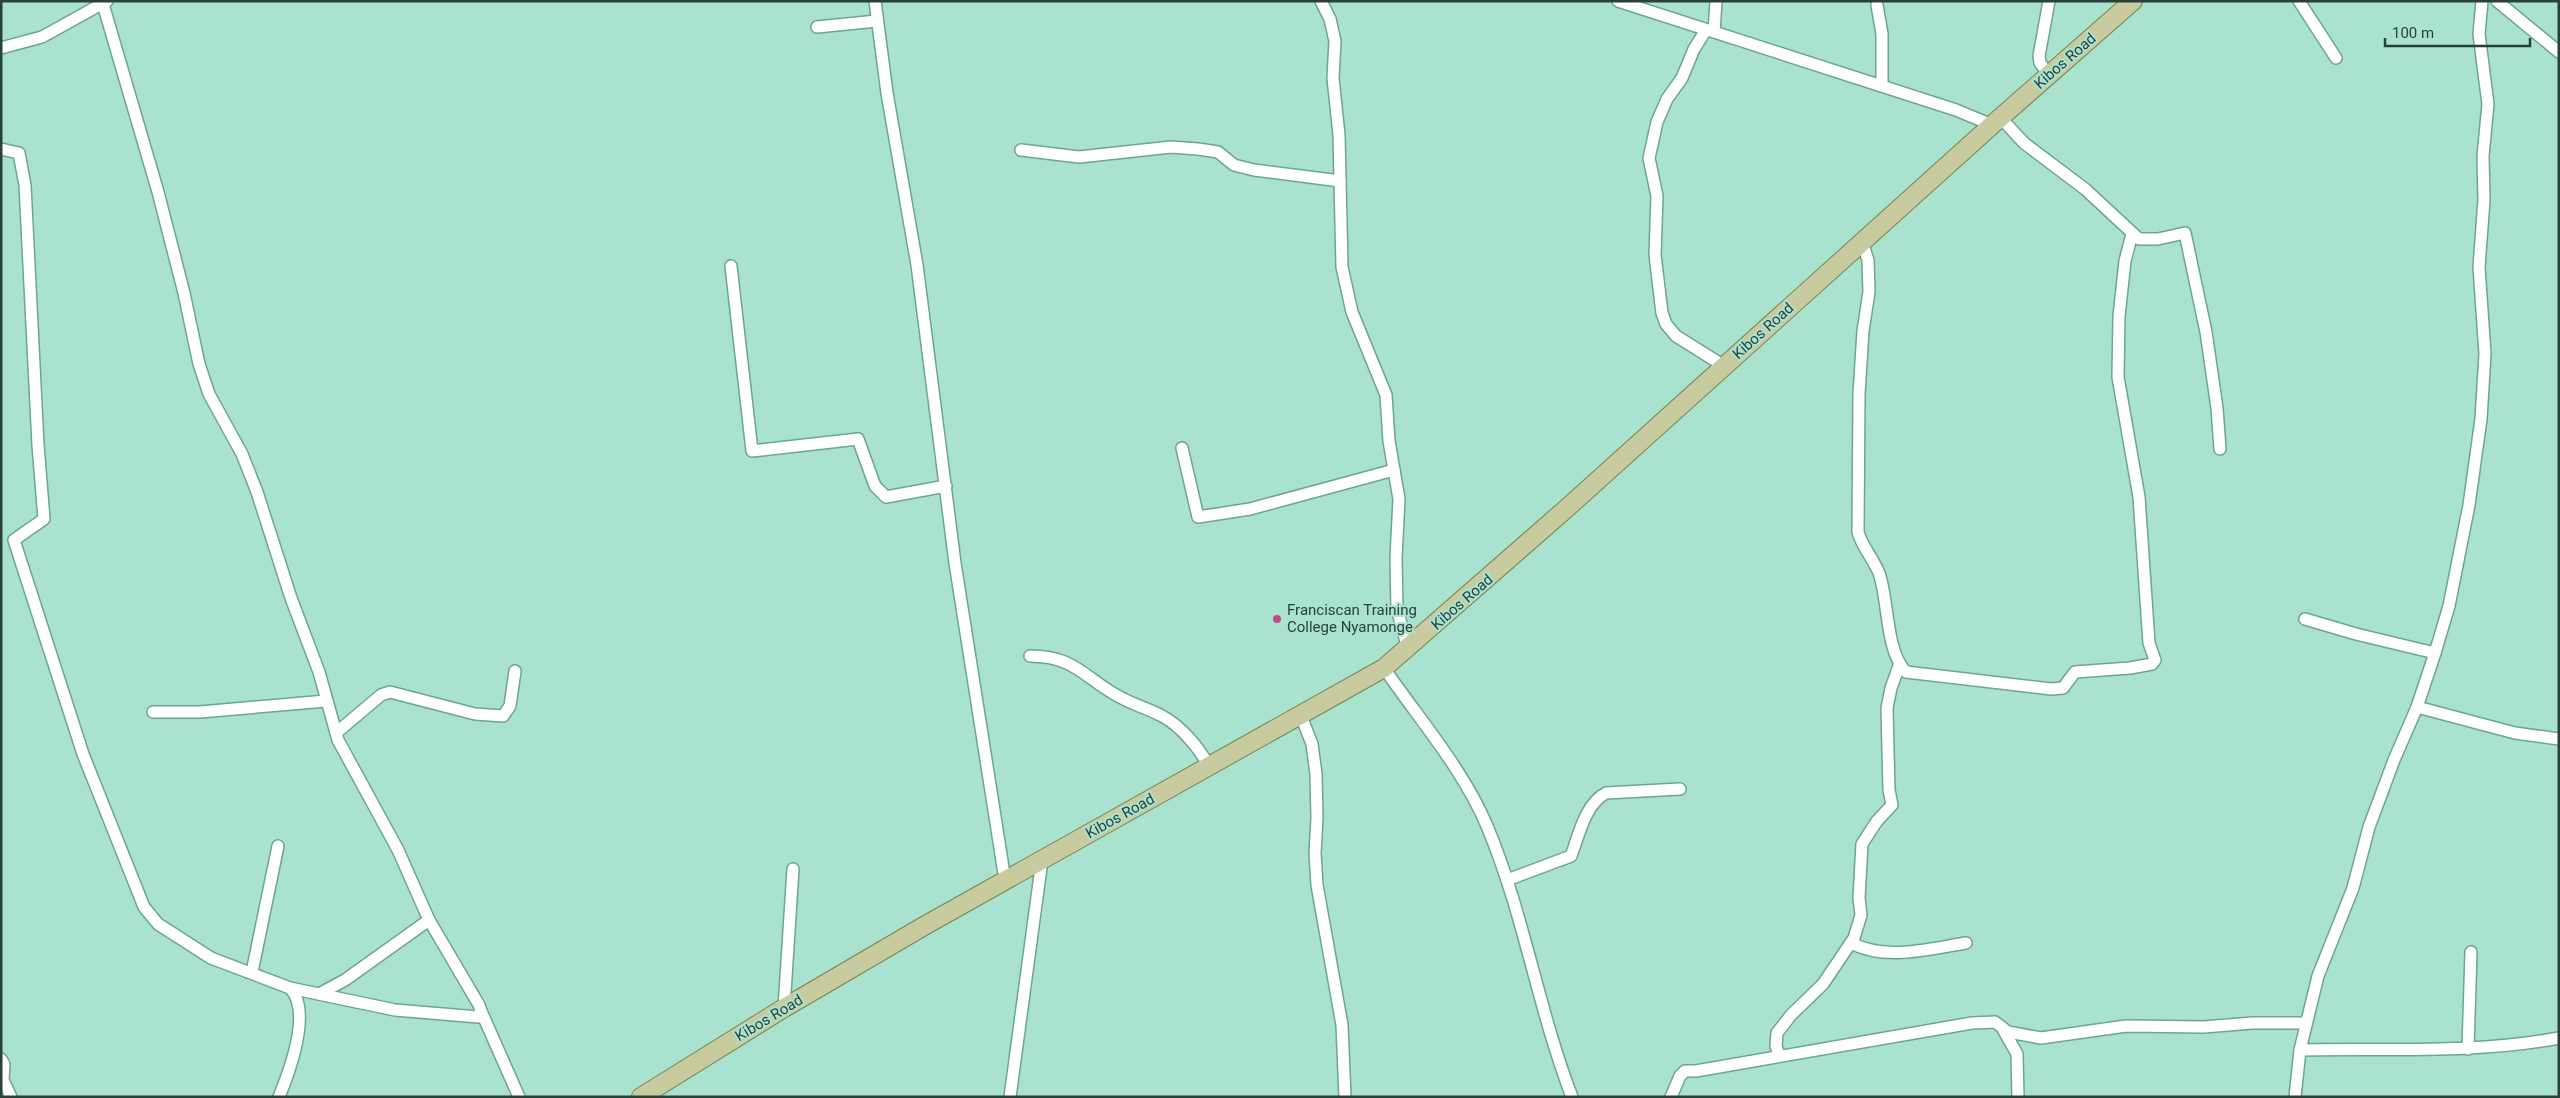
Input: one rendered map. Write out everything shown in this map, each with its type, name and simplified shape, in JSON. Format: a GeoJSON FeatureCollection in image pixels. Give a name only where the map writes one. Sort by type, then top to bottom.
{"type":"FeatureCollection","features":[{"type":"Feature","properties":{"kind":"main road","name":"Kibos Road"},"geometry":{"type":"LineString","coordinates":[[641,1097],[784,1008],[1005,880],[1384,668],[1408,649],[1996,121],[2133,1]]}},
{"type":"Feature","properties":{"kind":"street"},"geometry":{"type":"LineString","coordinates":[[875,1],[886,93],[917,265],[955,563],[1005,880]]}},
{"type":"Feature","properties":{"kind":"street"},"geometry":{"type":"LineString","coordinates":[[1321,1],[1330,19],[1335,41],[1333,78],[1339,135],[1340,243],[1346,292],[1386,395],[1389,441],[1399,498],[1396,558],[1397,609],[1408,649]]}},
{"type":"Feature","properties":{"kind":"street"},"geometry":{"type":"LineString","coordinates":[[1618,1],[1956,110],[1996,121],[2085,189],[2132,234],[2147,240],[2181,232],[2187,238],[2206,332],[2218,408],[2220,449]]}},
{"type":"Feature","properties":{"kind":"street"},"geometry":{"type":"LineString","coordinates":[[1716,1],[1710,31],[1694,49],[1682,78],[1667,99],[1658,122],[1649,158],[1657,196],[1655,255],[1662,313],[1666,324],[1676,336],[1724,366]]}},
{"type":"Feature","properties":{"kind":"street"},"geometry":{"type":"LineString","coordinates":[[2048,75],[2040,63],[2040,56],[2049,1]]}},
{"type":"Feature","properties":{"kind":"street"},"geometry":{"type":"LineString","coordinates":[[2299,1],[2336,58]]}},
{"type":"Feature","properties":{"kind":"street"},"geometry":{"type":"LineString","coordinates":[[2295,1097],[2300,1050],[2318,976],[2329,943],[2353,888],[2369,827],[2394,760],[2418,707],[2449,606],[2469,505],[2481,419],[2485,354],[2483,300],[2479,267],[2484,200],[2483,156],[2488,104],[2479,34],[2482,1]]}},
{"type":"Feature","properties":{"kind":"street"},"geometry":{"type":"LineString","coordinates":[[2497,1],[2559,52]]}},
{"type":"Feature","properties":{"kind":"street"},"geometry":{"type":"LineString","coordinates":[[1,48],[42,37],[105,2],[158,192],[184,294],[199,364],[209,394],[242,454],[291,598],[319,672],[338,740],[398,850],[429,920],[481,1011],[520,1097]]}},
{"type":"Feature","properties":{"kind":"street"},"geometry":{"type":"LineString","coordinates":[[1877,5],[1882,34],[1882,86]]}},
{"type":"Feature","properties":{"kind":"street"},"geometry":{"type":"LineString","coordinates":[[817,27],[877,21]]}},
{"type":"Feature","properties":{"kind":"street"},"geometry":{"type":"LineString","coordinates":[[1021,150],[1079,157],[1171,147],[1198,149],[1218,152],[1234,165],[1254,170],[1340,181]]}},
{"type":"Feature","properties":{"kind":"street"},"geometry":{"type":"LineString","coordinates":[[1,149],[19,153],[25,185],[38,445],[44,519],[14,540],[84,754],[144,907],[158,924],[211,958],[290,988],[396,1010],[468,1018],[478,1017],[481,1011]]}},
{"type":"Feature","properties":{"kind":"street"},"geometry":{"type":"LineString","coordinates":[[1862,242],[1868,260],[1869,292],[1863,331],[1859,394],[1858,532],[1861,544],[1880,575],[1891,636],[1899,666],[1906,672],[2051,689],[2063,688],[2075,672],[2130,668],[2154,662],[2154,654],[2149,643],[2139,497],[2118,377],[2120,307],[2125,261],[2132,234]]}},
{"type":"Feature","properties":{"kind":"street"},"geometry":{"type":"LineString","coordinates":[[731,266],[752,451],[858,439],[875,486],[886,497],[946,486]]}},
{"type":"Feature","properties":{"kind":"street"},"geometry":{"type":"LineString","coordinates":[[1182,448],[1198,517],[1250,509],[1394,470]]}},
{"type":"Feature","properties":{"kind":"street"},"geometry":{"type":"LineString","coordinates":[[2305,619],[2356,634],[2435,653]]}},
{"type":"Feature","properties":{"kind":"street"},"geometry":{"type":"LineString","coordinates":[[1030,656],[1048,656],[1061,659],[1095,679],[1119,697],[1165,718],[1196,746],[1209,766]]}},
{"type":"Feature","properties":{"kind":"street"},"geometry":{"type":"LineString","coordinates":[[1779,1056],[1776,1046],[1777,1034],[1790,1015],[1823,984],[1851,943],[1860,916],[1862,844],[1877,820],[1892,804],[1892,796],[1889,790],[1887,708],[1891,688],[1899,666]]}},
{"type":"Feature","properties":{"kind":"street"},"geometry":{"type":"LineString","coordinates":[[1384,668],[1453,766],[1474,799],[1487,825],[1507,880],[1572,1097]]}},
{"type":"Feature","properties":{"kind":"street"},"geometry":{"type":"LineString","coordinates":[[336,733],[381,695],[390,692],[475,714],[503,716],[510,706],[515,671]]}},
{"type":"Feature","properties":{"kind":"street"},"geometry":{"type":"LineString","coordinates":[[153,712],[200,712],[326,701]]}},
{"type":"Feature","properties":{"kind":"street"},"geometry":{"type":"LineString","coordinates":[[2418,707],[2515,733],[2559,739]]}},
{"type":"Feature","properties":{"kind":"street"},"geometry":{"type":"LineString","coordinates":[[1301,716],[1312,744],[1316,774],[1318,818],[1314,853],[1317,884],[1342,1025],[1345,1097]]}},
{"type":"Feature","properties":{"kind":"street"},"geometry":{"type":"LineString","coordinates":[[1507,880],[1571,856],[1584,822],[1600,796],[1606,793],[1680,789]]}},
{"type":"Feature","properties":{"kind":"street"},"geometry":{"type":"LineString","coordinates":[[252,972],[278,846]]}},
{"type":"Feature","properties":{"kind":"street"},"geometry":{"type":"LineString","coordinates":[[1010,1097],[1042,860]]}},
{"type":"Feature","properties":{"kind":"street"},"geometry":{"type":"LineString","coordinates":[[784,1008],[793,869]]}},
{"type":"Feature","properties":{"kind":"street"},"geometry":{"type":"LineString","coordinates":[[319,994],[345,980],[429,920]]}},
{"type":"Feature","properties":{"kind":"street"},"geometry":{"type":"LineString","coordinates":[[1851,943],[1872,951],[1909,952],[1966,943]]}},
{"type":"Feature","properties":{"kind":"street"},"geometry":{"type":"LineString","coordinates":[[2468,1048],[2471,952]]}},
{"type":"Feature","properties":{"kind":"street"},"geometry":{"type":"LineString","coordinates":[[279,1097],[287,1078],[300,1019],[298,999],[290,988]]}},
{"type":"Feature","properties":{"kind":"street"},"geometry":{"type":"LineString","coordinates":[[1671,1097],[1680,1076],[1685,1071],[1696,1071],[1779,1056],[1822,1051],[1989,1021],[1998,1024],[2002,1028],[2018,1054],[2018,1097]]}},
{"type":"Feature","properties":{"kind":"street"},"geometry":{"type":"LineString","coordinates":[[2002,1028],[2018,1036],[2041,1038],[2126,1026],[2204,1027],[2252,1023],[2306,1023]]}},
{"type":"Feature","properties":{"kind":"street"},"geometry":{"type":"LineString","coordinates":[[2300,1050],[2524,1046],[2559,1038]]}},
{"type":"Feature","properties":{"kind":"street"},"geometry":{"type":"LineString","coordinates":[[1,1059],[4,1064],[3,1080],[11,1097]]}},
{"type":"Feature","properties":{"kind":"place","name":"Franciscan Training College Nyamonge"},"geometry":{"type":"Point","coordinates":[1277,619]}}]}
